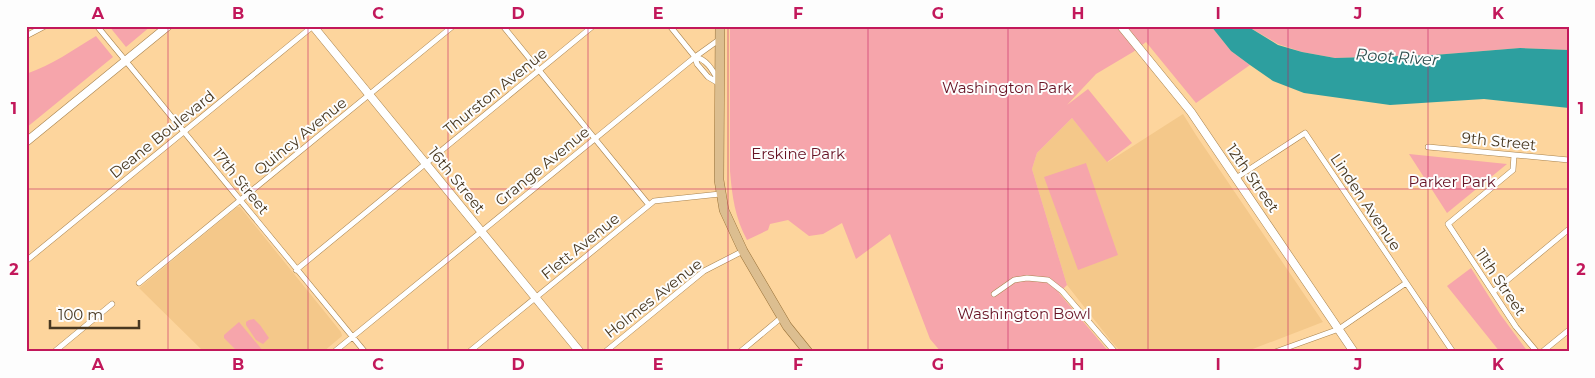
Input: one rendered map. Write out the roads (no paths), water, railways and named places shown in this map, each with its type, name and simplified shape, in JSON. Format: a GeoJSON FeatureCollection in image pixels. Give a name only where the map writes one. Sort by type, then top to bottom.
{"type":"FeatureCollection","features":[{"type":"Feature","properties":{"kind":"main road"},"geometry":{"type":"LineString","coordinates":[[720,26],[720,194],[727,219],[743,251],[782,317],[808,352]]}},
{"type":"Feature","properties":{"kind":"street"},"geometry":{"type":"LineString","coordinates":[[26,36],[45,26]]}},
{"type":"Feature","properties":{"kind":"street","name":"17th Street"},"geometry":{"type":"LineString","coordinates":[[97,26],[365,352]]}},
{"type":"Feature","properties":{"kind":"street"},"geometry":{"type":"LineString","coordinates":[[26,142],[168,26]]}},
{"type":"Feature","properties":{"kind":"street","name":"16th Street"},"geometry":{"type":"LineString","coordinates":[[313,26],[580,352]]}},
{"type":"Feature","properties":{"kind":"street","name":"Deane Boulevard"},"geometry":{"type":"LineString","coordinates":[[26,261],[313,26]]}},
{"type":"Feature","properties":{"kind":"street","name":"Quincy Avenue"},"geometry":{"type":"LineString","coordinates":[[139,283],[453,26]]}},
{"type":"Feature","properties":{"kind":"street"},"geometry":{"type":"LineString","coordinates":[[503,26],[649,205]]}},
{"type":"Feature","properties":{"kind":"street","name":"Thurston Avenue"},"geometry":{"type":"LineString","coordinates":[[296,270],[593,26]]}},
{"type":"Feature","properties":{"kind":"street"},"geometry":{"type":"LineString","coordinates":[[670,26],[696,57],[702,58],[714,72],[720,84]]}},
{"type":"Feature","properties":{"kind":"street","name":"12th Street"},"geometry":{"type":"LineString","coordinates":[[1121,26],[1191,112],[1354,352]]}},
{"type":"Feature","properties":{"kind":"street","name":"Grange Avenue"},"geometry":{"type":"LineString","coordinates":[[334,352],[720,38]]}},
{"type":"Feature","properties":{"kind":"street","name":"Linden Avenue"},"geometry":{"type":"LineString","coordinates":[[1236,178],[1305,133],[1453,352]]}},
{"type":"Feature","properties":{"kind":"street","name":"9th Street"},"geometry":{"type":"LineString","coordinates":[[1428,146],[1569,160]]}},
{"type":"Feature","properties":{"kind":"street","name":"11th Street"},"geometry":{"type":"LineString","coordinates":[[1514,155],[1512,170],[1448,224],[1516,327],[1536,352]]}},
{"type":"Feature","properties":{"kind":"street","name":"Flett Avenue"},"geometry":{"type":"LineString","coordinates":[[469,352],[654,201],[720,194]]}},
{"type":"Feature","properties":{"kind":"street"},"geometry":{"type":"LineString","coordinates":[[1493,292],[1569,229]]}},
{"type":"Feature","properties":{"kind":"street","name":"Holmes Avenue"},"geometry":{"type":"LineString","coordinates":[[605,352],[704,271],[743,251]]}},
{"type":"Feature","properties":{"kind":"street"},"geometry":{"type":"LineString","coordinates":[[994,294],[1014,280],[1027,278],[1048,280],[1062,291],[1115,352]]}},
{"type":"Feature","properties":{"kind":"street"},"geometry":{"type":"LineString","coordinates":[[1275,352],[1339,329],[1406,283]]}},
{"type":"Feature","properties":{"kind":"street"},"geometry":{"type":"LineString","coordinates":[[54,352],[112,304]]}},
{"type":"Feature","properties":{"kind":"street"},"geometry":{"type":"LineString","coordinates":[[740,352],[782,317]]}},
{"type":"Feature","properties":{"kind":"street"},"geometry":{"type":"LineString","coordinates":[[1542,352],[1569,330]]}},
{"type":"Feature","properties":{"kind":"water","name":"Root River"},"geometry":{"type":"Polygon","coordinates":[[[1211,26],[1247,26],[1278,45],[1335,58],[1434,55],[1520,48],[1569,50],[1569,108],[1484,99],[1390,105],[1304,93],[1273,81],[1250,65],[1231,51],[1211,26]]]}},
{"type":"Feature","properties":{"kind":"park label","name":"Washington Park"},"geometry":{"type":"Point","coordinates":[1007,87]}},
{"type":"Feature","properties":{"kind":"park label","name":"Erskine Park"},"geometry":{"type":"Point","coordinates":[798,153]}},
{"type":"Feature","properties":{"kind":"park label","name":"Parker Park"},"geometry":{"type":"Point","coordinates":[1452,181]}},
{"type":"Feature","properties":{"kind":"park label","name":"Washington Bowl"},"geometry":{"type":"Point","coordinates":[1024,313]}}]}
